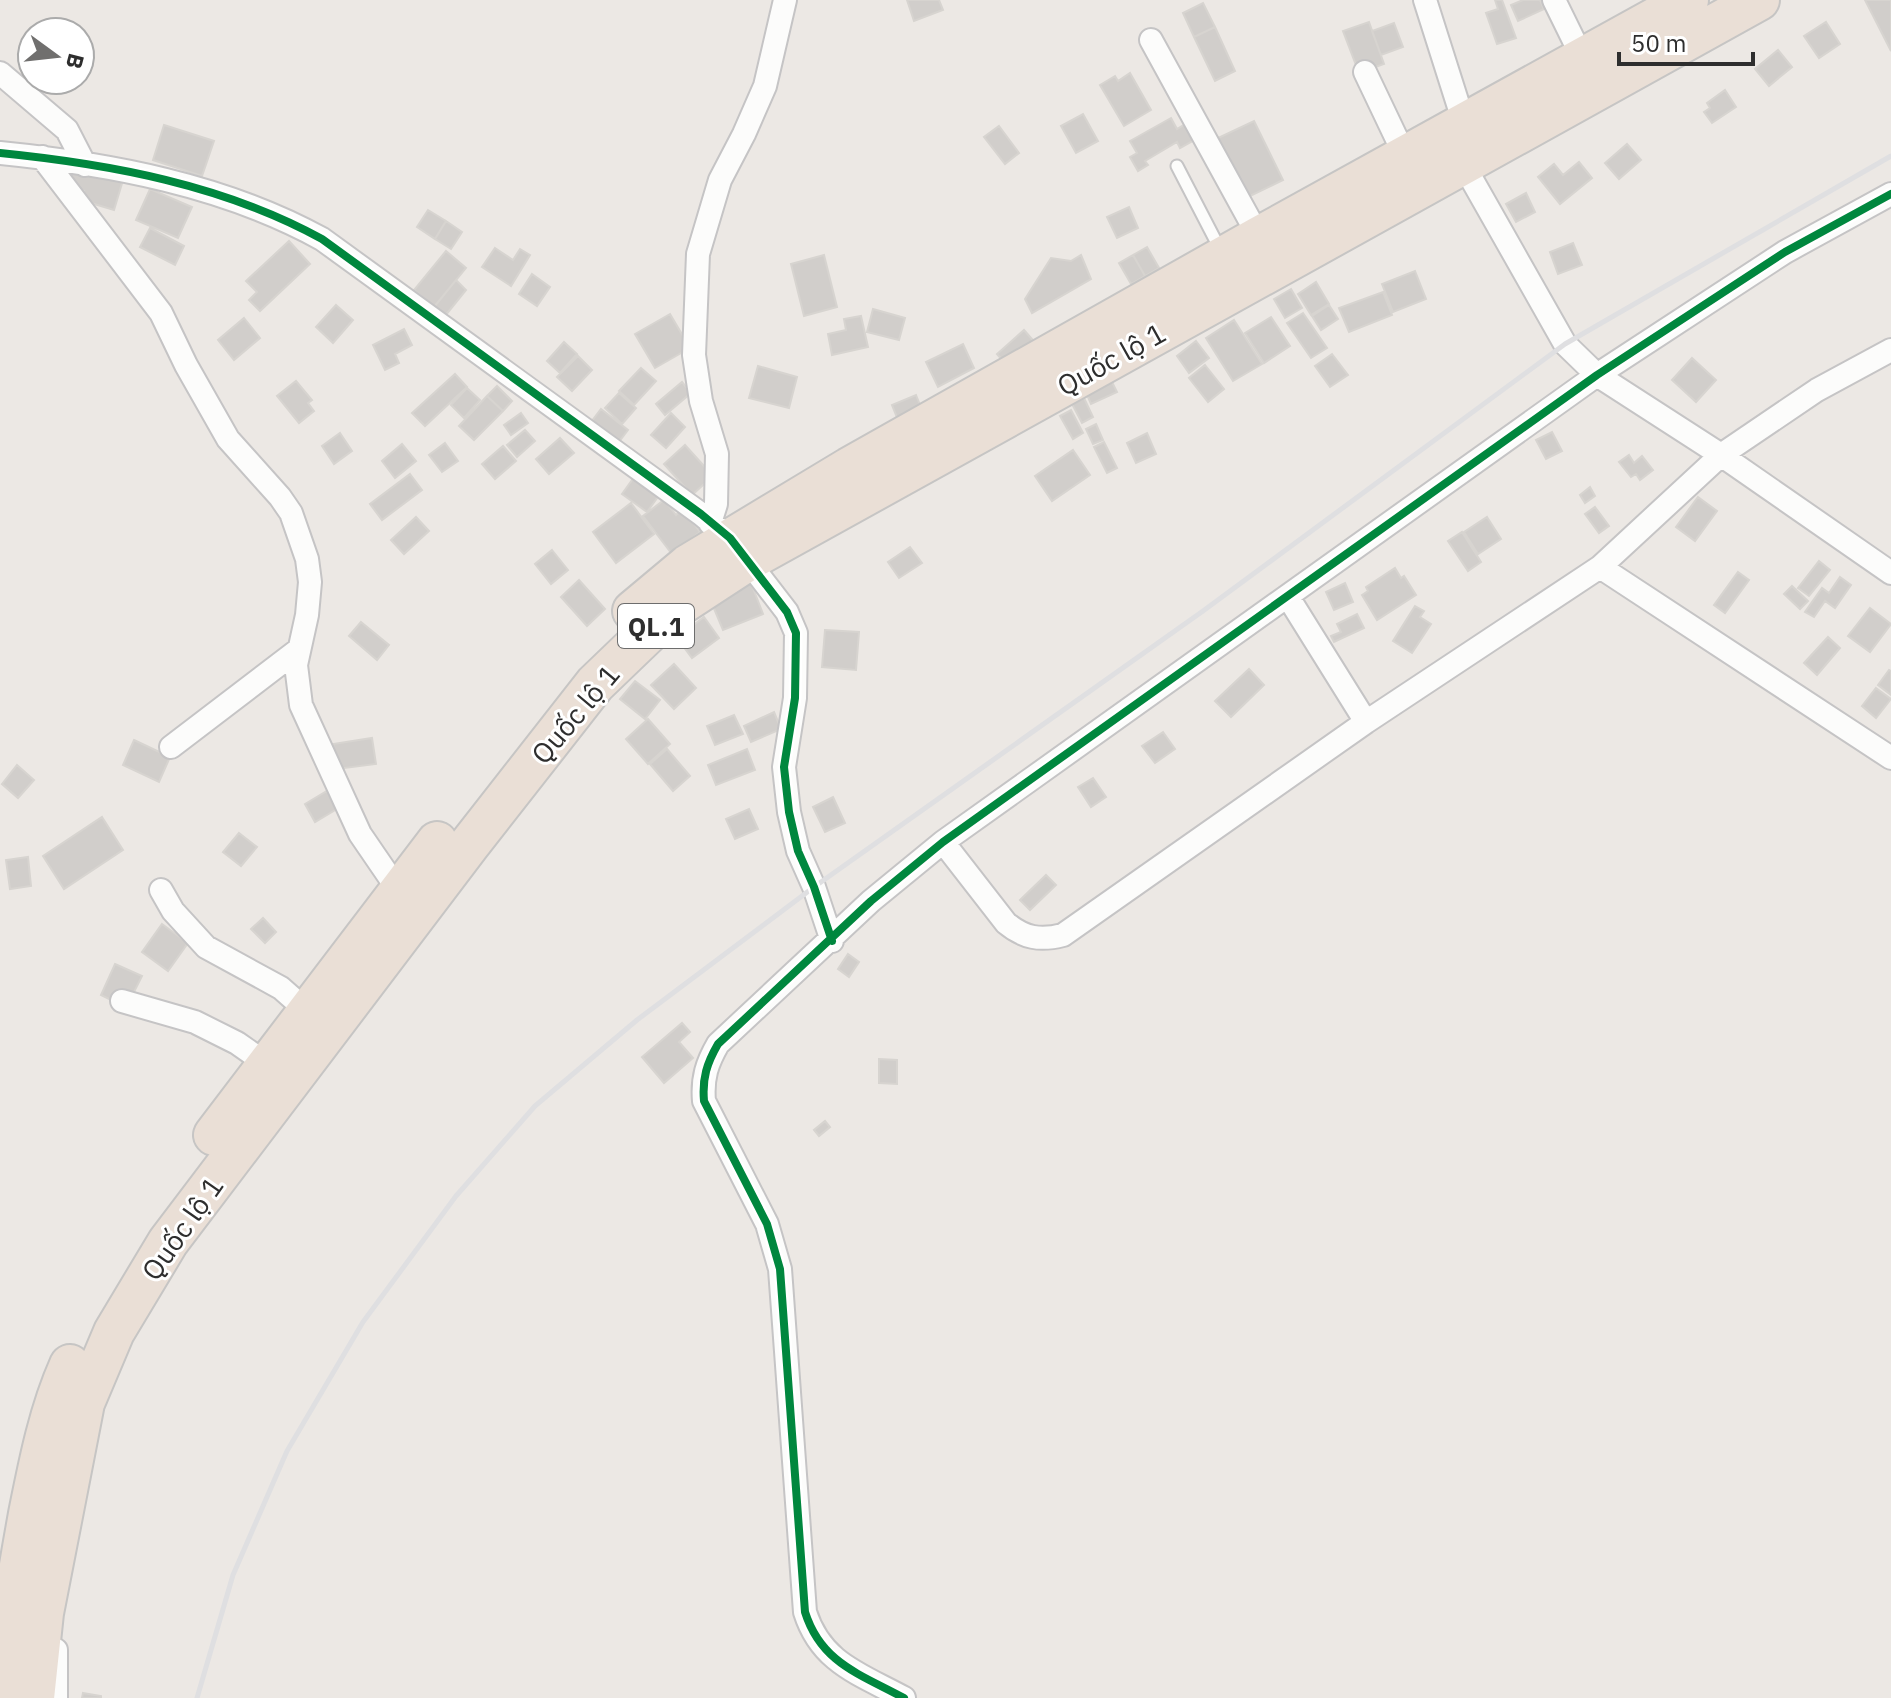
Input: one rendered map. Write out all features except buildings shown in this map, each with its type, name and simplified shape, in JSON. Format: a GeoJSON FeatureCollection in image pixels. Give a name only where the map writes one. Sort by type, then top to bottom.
{"type":"FeatureCollection","features":[{"type":"Feature","properties":{"kind":"highway","name":"Quốc lộ 1"},"geometry":{"type":"LineString","coordinates":[[0,1698],[11,1613],[36,1482],[62,1383],[118,1270],[307,1011],[578,662],[688,565],[1259,237],[1688,0]]}},
{"type":"Feature","properties":{"kind":"highway","name":"Quốc lộ 1"},"geometry":{"type":"LineString","coordinates":[[34,1698],[43,1613],[84,1403],[114,1332],[168,1242],[595,684],[672,610],[729,541],[1463,164],[1759,0]]}},
{"type":"Feature","properties":{"kind":"street"},"geometry":{"type":"LineString","coordinates":[[729,541],[716,504],[717,454],[701,401],[694,355],[698,254],[720,180],[765,86],[785,0]]}},
{"type":"Feature","properties":{"kind":"street"},"geometry":{"type":"LineString","coordinates":[[1425,0],[1464,123]]}},
{"type":"Feature","properties":{"kind":"street"},"geometry":{"type":"LineString","coordinates":[[1554,0],[1582,57]]}},
{"type":"Feature","properties":{"kind":"street"},"geometry":{"type":"LineString","coordinates":[[1151,40],[1259,237]]}},
{"type":"Feature","properties":{"kind":"street"},"geometry":{"type":"LineString","coordinates":[[1365,72],[1405,156]]}},
{"type":"Feature","properties":{"kind":"street"},"geometry":{"type":"LineString","coordinates":[[0,73],[67,130],[85,165]]}},
{"type":"Feature","properties":{"kind":"street"},"geometry":{"type":"LineString","coordinates":[[0,153],[42,157],[175,182],[245,202],[286,219],[322,239],[729,541],[787,612],[796,633],[795,698],[784,759],[787,797],[798,851],[832,941]]}},
{"type":"Feature","properties":{"kind":"street"},"geometry":{"type":"LineString","coordinates":[[42,157],[161,313],[228,439],[291,513],[307,559],[310,582],[296,679],[305,716],[360,834],[399,891]]}},
{"type":"Feature","properties":{"kind":"street"},"geometry":{"type":"LineString","coordinates":[[1463,164],[1565,344],[1597,375],[1721,455],[1891,573]]}},
{"type":"Feature","properties":{"kind":"street"},"geometry":{"type":"LineString","coordinates":[[904,1698],[830,1656],[811,1631],[802,1590],[777,1252],[767,1224],[704,1101],[707,1062],[718,1044],[883,891],[943,842],[1597,375],[1785,252],[1891,194]]}},
{"type":"Feature","properties":{"kind":"street"},"geometry":{"type":"LineString","coordinates":[[943,842],[1006,923],[1016,931],[1038,939],[1063,935],[1366,722],[1600,567],[1721,455],[1817,390],[1891,350]]}},
{"type":"Feature","properties":{"kind":"street"},"geometry":{"type":"LineString","coordinates":[[1600,567],[1891,758]]}},
{"type":"Feature","properties":{"kind":"street"},"geometry":{"type":"LineString","coordinates":[[1288,597],[1366,722]]}},
{"type":"Feature","properties":{"kind":"street"},"geometry":{"type":"LineString","coordinates":[[171,747],[298,650]]}},
{"type":"Feature","properties":{"kind":"street"},"geometry":{"type":"LineString","coordinates":[[161,890],[173,911],[206,947],[281,988],[307,1011]]}},
{"type":"Feature","properties":{"kind":"street"},"geometry":{"type":"LineString","coordinates":[[122,1001],[195,1022],[237,1043],[267,1064]]}},
{"type":"Feature","properties":{"kind":"street"},"geometry":{"type":"LineString","coordinates":[[56,1698],[56,1649],[63,1580],[72,1553],[75,1526],[64,1497]]}},
{"type":"Feature","properties":{"kind":"lane"},"geometry":{"type":"LineString","coordinates":[[1177,166],[1224,257]]}},
{"type":"Feature","properties":{"kind":"railway"},"geometry":{"type":"LineString","coordinates":[[197,1698],[233,1575],[287,1451],[363,1322],[456,1196],[535,1106],[637,1020],[814,887],[1203,611],[1565,344],[1891,156]]}},
{"type":"Feature","properties":{"kind":"cycle path"},"geometry":{"type":"LineString","coordinates":[[0,153],[83,163],[166,180],[246,204],[322,239],[730,538],[787,612],[796,633],[795,698],[784,767],[789,812],[798,851],[832,941]]}},
{"type":"Feature","properties":{"kind":"cycle path"},"geometry":{"type":"LineString","coordinates":[[904,1698],[858,1674],[832,1655],[821,1644],[805,1612],[780,1269],[767,1224],[704,1101],[706,1071],[718,1044],[871,901],[943,842],[1597,375],[1785,252],[1891,194]]}}]}
